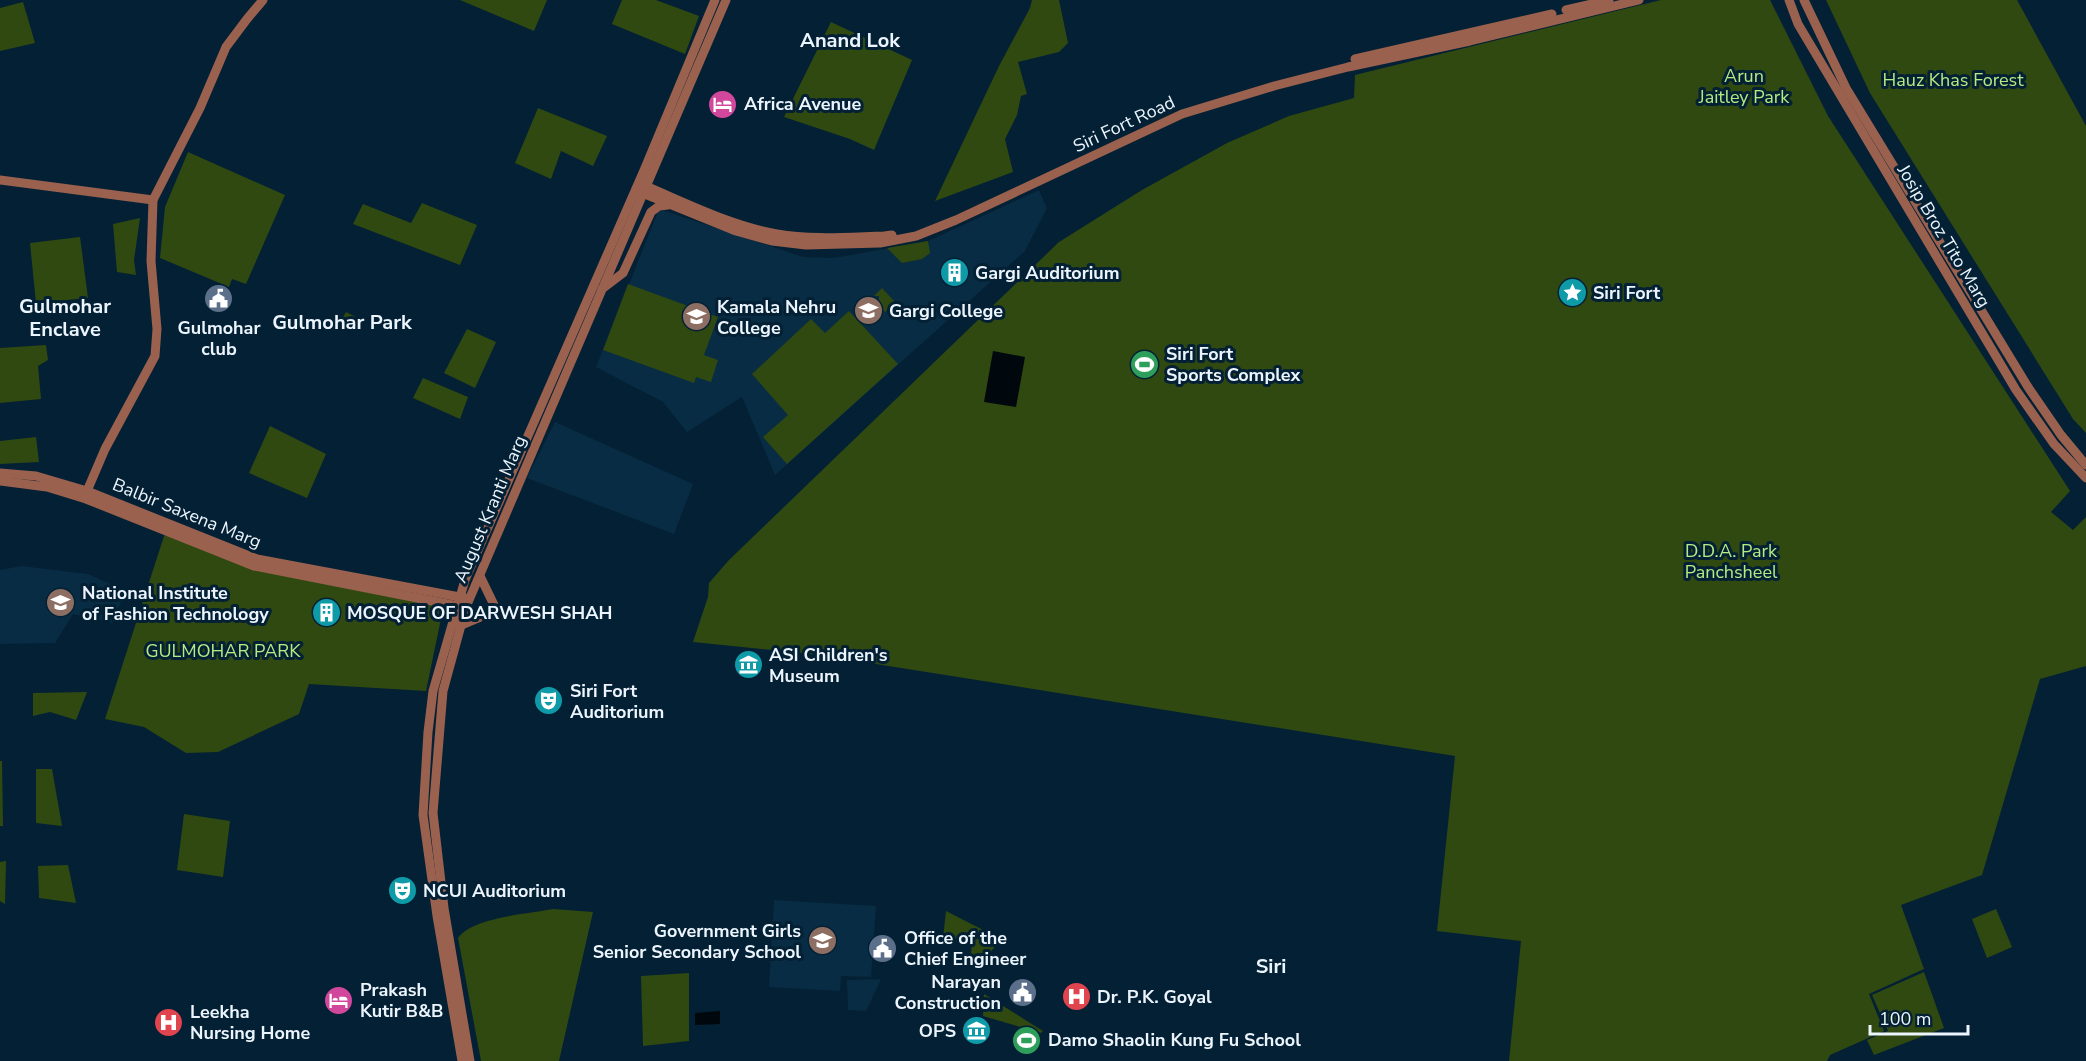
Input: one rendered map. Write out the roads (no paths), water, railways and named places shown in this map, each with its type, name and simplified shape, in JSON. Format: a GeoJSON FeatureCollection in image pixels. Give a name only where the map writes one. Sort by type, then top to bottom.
{"type":"FeatureCollection","features":[{"type":"Feature","properties":{"kind":"street"},"geometry":{"type":"LineString","coordinates":[[85,494],[105,449],[155,356],[157,329],[151,261],[153,200],[200,108],[226,47],[263,0]]}},
{"type":"Feature","properties":{"kind":"street","name":"August Kranti Marg"},"geometry":{"type":"LineString","coordinates":[[470,1061],[444,908],[433,813],[443,691],[463,602],[480,576],[600,291],[715,0]]}},
{"type":"Feature","properties":{"kind":"street","name":"August Kranti Marg"},"geometry":{"type":"LineString","coordinates":[[462,1061],[437,916],[423,815],[433,691],[483,538],[640,188],[696,74],[726,0]]}},
{"type":"Feature","properties":{"kind":"street","name":"Siri Fort Road"},"geometry":{"type":"LineString","coordinates":[[640,188],[739,224],[776,234],[809,238],[884,236],[919,229],[959,213],[1185,107],[1340,63],[1609,0]]}},
{"type":"Feature","properties":{"kind":"street","name":"Siri Fort Road"},"geometry":{"type":"LineString","coordinates":[[640,188],[670,204],[736,231],[772,241],[806,245],[892,241],[916,236],[956,220],[1182,114],[1274,86],[1348,67],[1470,41],[1639,0]]}},
{"type":"Feature","properties":{"kind":"street","name":"Josip Broz Tito Marg"},"geometry":{"type":"LineString","coordinates":[[1789,0],[1796,17],[2016,390],[2054,444],[2086,478]]}},
{"type":"Feature","properties":{"kind":"street","name":"Josip Broz Tito Marg"},"geometry":{"type":"LineString","coordinates":[[1804,0],[1846,88],[2028,387],[2061,435],[2086,465]]}},
{"type":"Feature","properties":{"kind":"street"},"geometry":{"type":"LineString","coordinates":[[1796,17],[1803,23],[1809,18],[1809,12]]}},
{"type":"Feature","properties":{"kind":"street"},"geometry":{"type":"LineString","coordinates":[[0,180],[153,200]]}},
{"type":"Feature","properties":{"kind":"street"},"geometry":{"type":"LineString","coordinates":[[600,291],[623,273],[651,212],[659,206],[670,204]]}},
{"type":"Feature","properties":{"kind":"street","name":"Balbir Saxena Marg"},"geometry":{"type":"LineString","coordinates":[[0,473],[36,477],[257,559],[463,602]]}},
{"type":"Feature","properties":{"kind":"street","name":"Balbir Saxena Marg"},"geometry":{"type":"LineString","coordinates":[[0,482],[85,494]]}},
{"type":"Feature","properties":{"kind":"street"},"geometry":{"type":"LineString","coordinates":[[480,576],[494,604]]}},
{"type":"Feature","properties":{"kind":"street"},"geometry":{"type":"LineString","coordinates":[[459,626],[485,615]]}},
{"type":"Feature","properties":{"kind":"place","name":"Africa Avenue"},"geometry":{"type":"Point","coordinates":[723,104]}},
{"type":"Feature","properties":{"kind":"place","name":"Gargi Auditorium"},"geometry":{"type":"Point","coordinates":[954,273]}},
{"type":"Feature","properties":{"kind":"place","name":"Siri Fort"},"geometry":{"type":"Point","coordinates":[1572,293]}},
{"type":"Feature","properties":{"kind":"place","name":"Gulmohar club"},"geometry":{"type":"Point","coordinates":[219,299]}},
{"type":"Feature","properties":{"kind":"place","name":"Gargi College"},"geometry":{"type":"Point","coordinates":[868,311]}},
{"type":"Feature","properties":{"kind":"place","name":"Kamala Nehru College"},"geometry":{"type":"Point","coordinates":[696,317]}},
{"type":"Feature","properties":{"kind":"place","name":"Siri Fort Sports Complex"},"geometry":{"type":"Point","coordinates":[1145,364]}},
{"type":"Feature","properties":{"kind":"place","name":"National Institute of Fashion Technology"},"geometry":{"type":"Point","coordinates":[61,603]}},
{"type":"Feature","properties":{"kind":"place","name":"MOSQUE OF DARWESH SHAH"},"geometry":{"type":"Point","coordinates":[326,613]}},
{"type":"Feature","properties":{"kind":"place","name":"ASI Children's Museum"},"geometry":{"type":"Point","coordinates":[748,665]}},
{"type":"Feature","properties":{"kind":"place","name":"Siri Fort Auditorium"},"geometry":{"type":"Point","coordinates":[549,701]}},
{"type":"Feature","properties":{"kind":"place","name":"NCUI Auditorium"},"geometry":{"type":"Point","coordinates":[402,891]}},
{"type":"Feature","properties":{"kind":"place","name":"Government Girls Senior Secondary School"},"geometry":{"type":"Point","coordinates":[822,941]}},
{"type":"Feature","properties":{"kind":"place","name":"Office of the Chief Engineer"},"geometry":{"type":"Point","coordinates":[883,948]}},
{"type":"Feature","properties":{"kind":"place","name":"Narayan Construction"},"geometry":{"type":"Point","coordinates":[1022,992]}},
{"type":"Feature","properties":{"kind":"place","name":"Dr. P.K. Goyal"},"geometry":{"type":"Point","coordinates":[1076,997]}},
{"type":"Feature","properties":{"kind":"place","name":"Prakash Kutir B&B"},"geometry":{"type":"Point","coordinates":[339,1000]}},
{"type":"Feature","properties":{"kind":"place","name":"Leekha Nursing Home"},"geometry":{"type":"Point","coordinates":[169,1022]}},
{"type":"Feature","properties":{"kind":"place","name":"OPS"},"geometry":{"type":"Point","coordinates":[977,1031]}},
{"type":"Feature","properties":{"kind":"place","name":"Damo Shaolin Kung Fu School"},"geometry":{"type":"Point","coordinates":[1027,1040]}},
{"type":"Feature","properties":{"kind":"district","name":"Anand Lok"},"geometry":{"type":"Point","coordinates":[850,40]}},
{"type":"Feature","properties":{"kind":"district","name":"Gulmohar Enclave"},"geometry":{"type":"Point","coordinates":[65,318]}},
{"type":"Feature","properties":{"kind":"district","name":"Gulmohar Park"},"geometry":{"type":"Point","coordinates":[342,322]}},
{"type":"Feature","properties":{"kind":"district","name":"Siri"},"geometry":{"type":"Point","coordinates":[1271,966]}},
{"type":"Feature","properties":{"kind":"park label","name":"Hauz Khas Forest"},"geometry":{"type":"Point","coordinates":[1953,80]}},
{"type":"Feature","properties":{"kind":"park label","name":"Arun Jaitley Park"},"geometry":{"type":"Point","coordinates":[1744,86]}},
{"type":"Feature","properties":{"kind":"park label","name":"D.D.A. Park Panchsheel"},"geometry":{"type":"Point","coordinates":[1731,561]}},
{"type":"Feature","properties":{"kind":"park label","name":"GULMOHAR PARK"},"geometry":{"type":"Point","coordinates":[223,651]}}]}
